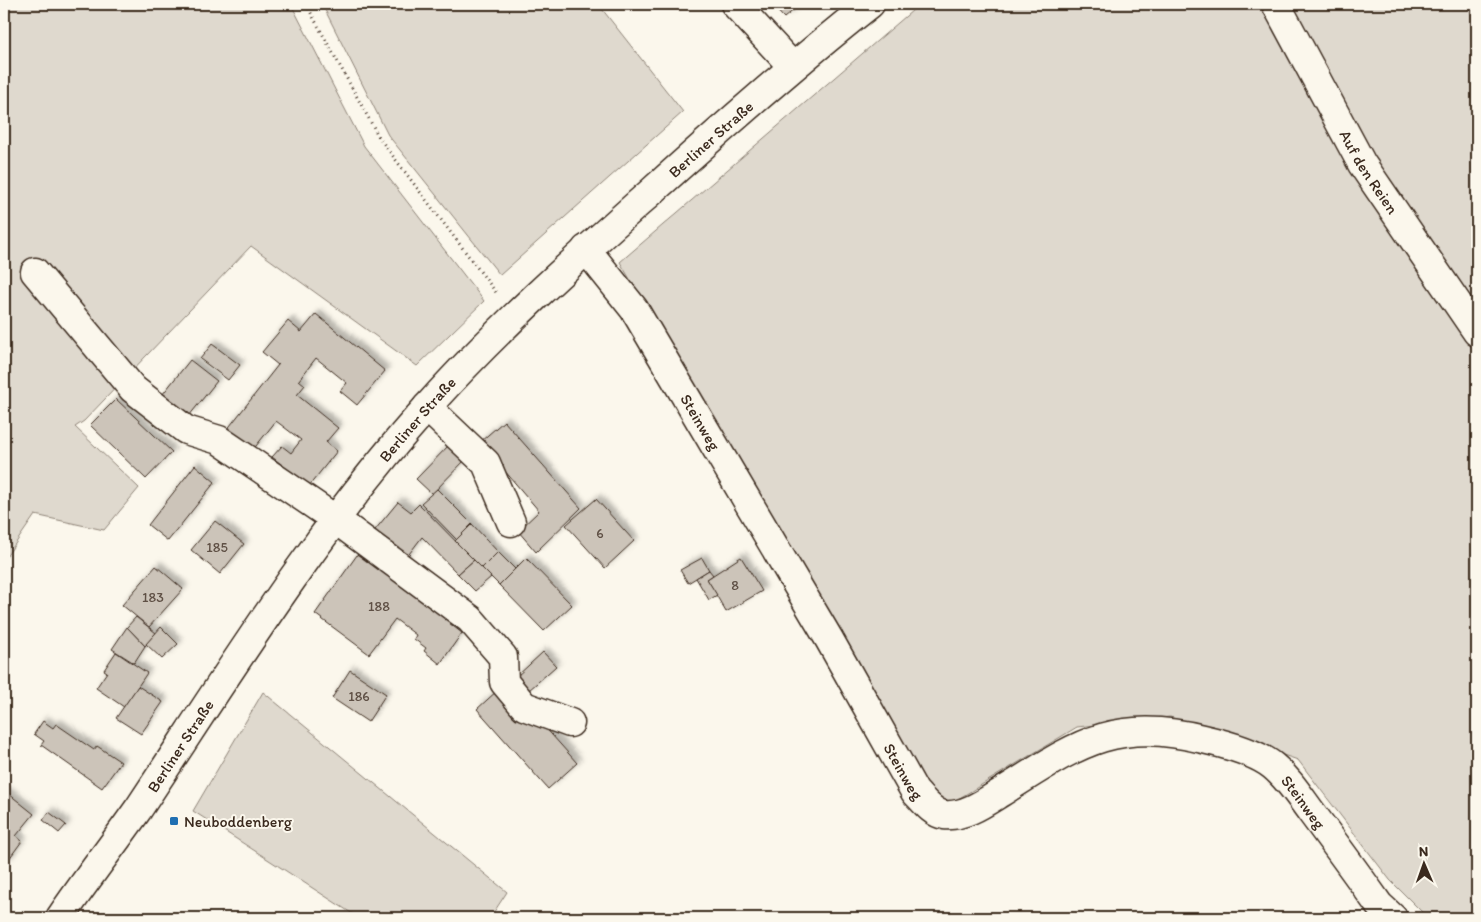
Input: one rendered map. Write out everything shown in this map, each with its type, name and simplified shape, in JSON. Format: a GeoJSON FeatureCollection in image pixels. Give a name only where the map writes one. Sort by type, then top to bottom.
{"type":"FeatureCollection","features":[{"type":"Feature","properties":{"kind":"street"},"geometry":{"type":"LineString","coordinates":[[735,4],[792,66]]}},
{"type":"Feature","properties":{"kind":"street","name":"Berliner Straße"},"geometry":{"type":"LineString","coordinates":[[60,918],[136,812],[239,657],[335,519],[427,407],[515,317],[586,249],[792,66],[870,4]]}},
{"type":"Feature","properties":{"kind":"street","name":"Auf den Reien"},"geometry":{"type":"LineString","coordinates":[[1276,4],[1362,164],[1477,332]]}},
{"type":"Feature","properties":{"kind":"street","name":"Steinweg"},"geometry":{"type":"LineString","coordinates":[[586,249],[634,309],[829,639],[915,792],[930,808],[943,815],[960,814],[979,806],[1071,749],[1098,737],[1122,732],[1162,730],[1191,736],[1233,746],[1273,766],[1290,784],[1379,905],[1393,918]]}},
{"type":"Feature","properties":{"kind":"street"},"geometry":{"type":"LineString","coordinates":[[35,272],[133,389],[186,430],[219,440],[335,519],[470,619],[503,656],[504,682],[524,706],[570,723]]}},
{"type":"Feature","properties":{"kind":"street"},"geometry":{"type":"LineString","coordinates":[[427,407],[486,463],[511,522]]}},
{"type":"Feature","properties":{"kind":"path"},"geometry":{"type":"LineString","coordinates":[[306,4],[380,138],[515,317]]}},
{"type":"Feature","properties":{"kind":"shaded area"},"geometry":{"type":"Polygon","coordinates":[[[4,4],[291,4],[364,146],[484,301],[417,366],[251,246],[84,421],[75,427],[139,488],[104,530],[35,515],[4,560],[4,4]]]}},
{"type":"Feature","properties":{"kind":"shaded area"},"geometry":{"type":"Polygon","coordinates":[[[322,4],[598,4],[683,112],[500,275],[388,135],[322,4]]]}},
{"type":"Feature","properties":{"kind":"shaded area"},"geometry":{"type":"Polygon","coordinates":[[[920,4],[1477,4],[1477,918],[1428,918],[1390,880],[1298,760],[1170,717],[1077,727],[953,802],[928,794],[620,262],[920,4]]]}},
{"type":"Feature","properties":{"kind":"shaded area"},"geometry":{"type":"Polygon","coordinates":[[[263,692],[507,892],[490,918],[359,918],[193,811],[263,692]]]}},
{"type":"Feature","properties":{"kind":"building"},"geometry":{"type":"Polygon","coordinates":[[[771,4],[801,4],[784,18],[771,4]]]}},
{"type":"Feature","properties":{"kind":"building"},"geometry":{"type":"Polygon","coordinates":[[[316,314],[385,371],[357,405],[340,391],[347,383],[316,358],[299,380],[305,385],[297,395],[338,428],[326,442],[337,451],[309,486],[272,457],[282,446],[291,453],[301,440],[276,421],[252,451],[226,431],[278,365],[262,352],[288,321],[301,332],[316,314]]]}},
{"type":"Feature","properties":{"kind":"building"},"geometry":{"type":"Polygon","coordinates":[[[212,344],[240,365],[228,380],[200,359],[212,344]]]}},
{"type":"Feature","properties":{"kind":"building"},"geometry":{"type":"Polygon","coordinates":[[[190,360],[217,381],[189,416],[162,395],[190,360]]]}},
{"type":"Feature","properties":{"kind":"building"},"geometry":{"type":"Polygon","coordinates":[[[116,399],[172,452],[146,479],[90,425],[116,399]]]}},
{"type":"Feature","properties":{"kind":"building"},"geometry":{"type":"Polygon","coordinates":[[[504,421],[581,508],[536,552],[518,531],[539,511],[480,442],[504,421]]]}},
{"type":"Feature","properties":{"kind":"building"},"geometry":{"type":"Polygon","coordinates":[[[452,442],[468,457],[432,494],[416,479],[452,442]]]}},
{"type":"Feature","properties":{"kind":"building"},"geometry":{"type":"Polygon","coordinates":[[[195,465],[215,482],[168,541],[148,525],[195,465]]]}},
{"type":"Feature","properties":{"kind":"building"},"geometry":{"type":"Polygon","coordinates":[[[437,489],[472,524],[457,540],[421,503],[437,489]]]}},
{"type":"Feature","properties":{"kind":"building"},"geometry":{"type":"Polygon","coordinates":[[[596,499],[634,541],[605,568],[566,525],[596,499]]]}},
{"type":"Feature","properties":{"kind":"building"},"geometry":{"type":"Polygon","coordinates":[[[398,502],[411,512],[419,504],[474,560],[458,574],[422,537],[403,562],[370,536],[398,502]]]}},
{"type":"Feature","properties":{"kind":"building"},"geometry":{"type":"Polygon","coordinates":[[[215,521],[244,544],[220,574],[191,550],[215,521]]]}},
{"type":"Feature","properties":{"kind":"building"},"geometry":{"type":"Polygon","coordinates":[[[472,524],[498,552],[482,568],[455,541],[472,524]]]}},
{"type":"Feature","properties":{"kind":"building"},"geometry":{"type":"Polygon","coordinates":[[[362,548],[452,620],[449,623],[462,633],[440,664],[424,651],[426,648],[414,639],[416,635],[395,619],[369,654],[315,614],[362,548]]]}},
{"type":"Feature","properties":{"kind":"building"},"geometry":{"type":"Polygon","coordinates":[[[498,552],[515,569],[499,585],[482,568],[498,552]]]}},
{"type":"Feature","properties":{"kind":"building"},"geometry":{"type":"Polygon","coordinates":[[[741,557],[762,591],[726,612],[707,579],[741,557]]]}},
{"type":"Feature","properties":{"kind":"building"},"geometry":{"type":"Polygon","coordinates":[[[526,558],[572,605],[544,631],[499,585],[526,558]]]}},
{"type":"Feature","properties":{"kind":"building"},"geometry":{"type":"Polygon","coordinates":[[[702,558],[709,570],[688,583],[680,570],[702,558]]]}},
{"type":"Feature","properties":{"kind":"building"},"geometry":{"type":"Polygon","coordinates":[[[474,560],[491,577],[475,591],[458,574],[474,560]]]}},
{"type":"Feature","properties":{"kind":"building"},"geometry":{"type":"Polygon","coordinates":[[[156,566],[183,589],[149,627],[122,605],[156,566]]]}},
{"type":"Feature","properties":{"kind":"building"},"geometry":{"type":"Polygon","coordinates":[[[709,570],[713,575],[707,579],[717,595],[709,600],[696,578],[709,570]]]}},
{"type":"Feature","properties":{"kind":"building"},"geometry":{"type":"Polygon","coordinates":[[[136,617],[156,633],[145,646],[127,627],[136,617]]]}},
{"type":"Feature","properties":{"kind":"building"},"geometry":{"type":"Polygon","coordinates":[[[127,627],[145,646],[134,663],[112,649],[127,627]]]}},
{"type":"Feature","properties":{"kind":"building"},"geometry":{"type":"Polygon","coordinates":[[[161,627],[178,644],[162,659],[146,644],[161,627]]]}},
{"type":"Feature","properties":{"kind":"building"},"geometry":{"type":"Polygon","coordinates":[[[116,652],[147,673],[124,707],[96,688],[107,672],[104,670],[116,652]]]}},
{"type":"Feature","properties":{"kind":"building"},"geometry":{"type":"Polygon","coordinates":[[[543,652],[556,666],[528,691],[516,677],[543,652]]]}},
{"type":"Feature","properties":{"kind":"building"},"geometry":{"type":"Polygon","coordinates":[[[350,670],[386,694],[368,722],[332,698],[350,670]]]}},
{"type":"Feature","properties":{"kind":"building"},"geometry":{"type":"Polygon","coordinates":[[[138,686],[163,702],[141,734],[116,718],[138,686]]]}},
{"type":"Feature","properties":{"kind":"building"},"geometry":{"type":"Polygon","coordinates":[[[498,690],[528,723],[535,716],[577,763],[548,789],[477,709],[498,690]]]}},
{"type":"Feature","properties":{"kind":"building"},"geometry":{"type":"Polygon","coordinates":[[[43,721],[53,728],[56,724],[94,750],[97,746],[121,762],[102,788],[41,745],[44,741],[34,734],[43,721]]]}},
{"type":"Feature","properties":{"kind":"building"},"geometry":{"type":"Polygon","coordinates":[[[4,790],[34,814],[16,836],[22,841],[6,863],[4,861],[4,790]]]}},
{"type":"Feature","properties":{"kind":"building"},"geometry":{"type":"Polygon","coordinates":[[[49,812],[66,825],[59,833],[43,820],[49,812]]]}},
{"type":"Feature","properties":{"kind":"place","name":"Neuboddenberg"},"geometry":{"type":"Point","coordinates":[174,821]}}]}
